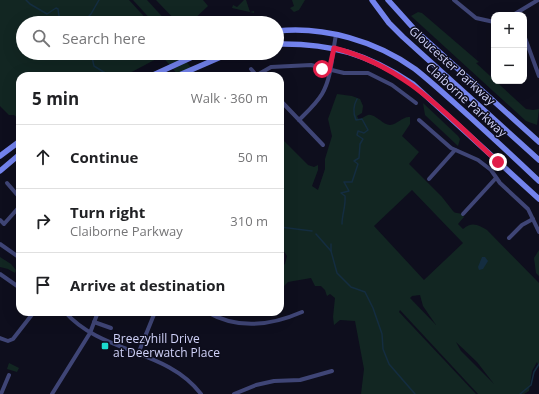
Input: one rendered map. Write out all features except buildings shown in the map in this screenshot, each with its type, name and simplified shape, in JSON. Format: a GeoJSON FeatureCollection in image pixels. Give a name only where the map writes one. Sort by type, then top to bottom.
{"type":"FeatureCollection","features":[{"type":"Feature","properties":{"kind":"main road","name":"Gloucester Parkway"},"geometry":{"type":"LineString","coordinates":[[372,0],[389,23],[403,37],[539,160]]}},
{"type":"Feature","properties":{"kind":"main road","name":"Gloucester Parkway"},"geometry":{"type":"LineString","coordinates":[[388,0],[416,31],[539,142]]}},
{"type":"Feature","properties":{"kind":"main road","name":"Claiborne Parkway"},"geometry":{"type":"LineString","coordinates":[[284,31],[316,31],[336,34],[373,46],[414,68],[434,84],[539,181]]}},
{"type":"Feature","properties":{"kind":"main road","name":"Claiborne Parkway"},"geometry":{"type":"LineString","coordinates":[[284,44],[300,43],[334,48],[370,59],[393,71],[413,84],[539,199]]}},
{"type":"Feature","properties":{"kind":"main road"},"geometry":{"type":"LineString","coordinates":[[160,72],[186,60]]}},
{"type":"Feature","properties":{"kind":"main road"},"geometry":{"type":"LineString","coordinates":[[186,72],[214,60]]}},
{"type":"Feature","properties":{"kind":"main road"},"geometry":{"type":"LineString","coordinates":[[0,156],[16,144]]}},
{"type":"Feature","properties":{"kind":"main road"},"geometry":{"type":"LineString","coordinates":[[0,171],[16,157]]}},
{"type":"Feature","properties":{"kind":"street"},"geometry":{"type":"LineString","coordinates":[[454,0],[476,18],[491,21]]}},
{"type":"Feature","properties":{"kind":"street"},"geometry":{"type":"LineString","coordinates":[[518,12],[538,0]]}},
{"type":"Feature","properties":{"kind":"street"},"geometry":{"type":"LineString","coordinates":[[299,120],[316,103],[322,94],[329,71],[336,34]]}},
{"type":"Feature","properties":{"kind":"street"},"geometry":{"type":"LineString","coordinates":[[527,43],[539,76]]}},
{"type":"Feature","properties":{"kind":"street"},"geometry":{"type":"LineString","coordinates":[[262,72],[266,68],[275,66],[310,65],[329,71],[344,73],[362,72],[375,75],[392,85],[416,103]]}},
{"type":"Feature","properties":{"kind":"street"},"geometry":{"type":"LineString","coordinates":[[284,104],[323,145]]}},
{"type":"Feature","properties":{"kind":"street"},"geometry":{"type":"LineString","coordinates":[[419,120],[455,150],[478,160],[490,170],[496,178],[523,203],[539,232]]}},
{"type":"Feature","properties":{"kind":"street"},"geometry":{"type":"LineString","coordinates":[[429,179],[455,150]]}},
{"type":"Feature","properties":{"kind":"street"},"geometry":{"type":"LineString","coordinates":[[463,214],[496,178]]}},
{"type":"Feature","properties":{"kind":"street"},"geometry":{"type":"LineString","coordinates":[[7,183],[16,193]]}},
{"type":"Feature","properties":{"kind":"street"},"geometry":{"type":"LineString","coordinates":[[0,220],[4,224],[16,210]]}},
{"type":"Feature","properties":{"kind":"street"},"geometry":{"type":"LineString","coordinates":[[509,238],[522,225],[533,219]]}},
{"type":"Feature","properties":{"kind":"street"},"geometry":{"type":"LineString","coordinates":[[0,244],[16,255]]}},
{"type":"Feature","properties":{"kind":"street"},"geometry":{"type":"LineString","coordinates":[[0,274],[16,285]]}},
{"type":"Feature","properties":{"kind":"street"},"geometry":{"type":"LineString","coordinates":[[217,316],[231,322],[252,325],[281,321],[302,312]]}},
{"type":"Feature","properties":{"kind":"street"},"geometry":{"type":"LineString","coordinates":[[0,338],[8,341],[13,339],[31,316]]}},
{"type":"Feature","properties":{"kind":"street"},"geometry":{"type":"LineString","coordinates":[[70,316],[90,333],[174,369],[190,381],[201,394]]}},
{"type":"Feature","properties":{"kind":"street"},"geometry":{"type":"LineString","coordinates":[[52,394],[90,333],[96,316]]}},
{"type":"Feature","properties":{"kind":"street"},"geometry":{"type":"LineString","coordinates":[[138,354],[153,316]]}},
{"type":"Feature","properties":{"kind":"street"},"geometry":{"type":"LineString","coordinates":[[94,322],[110,328]]}},
{"type":"Feature","properties":{"kind":"street"},"geometry":{"type":"LineString","coordinates":[[234,394],[256,384],[310,378],[332,371]]}},
{"type":"Feature","properties":{"kind":"street"},"geometry":{"type":"LineString","coordinates":[[1,394],[10,375]]}},
{"type":"Feature","properties":{"kind":"green space"},"geometry":{"type":"Polygon","coordinates":[[[0,0],[129,0],[144,16],[16,16],[16,60],[154,60],[132,72],[16,72],[16,117],[9,115],[0,106],[0,0]]]}},
{"type":"Feature","properties":{"kind":"green space"},"geometry":{"type":"Polygon","coordinates":[[[133,0],[147,0],[162,16],[148,16],[133,0]]]}},
{"type":"Feature","properties":{"kind":"green space"},"geometry":{"type":"Polygon","coordinates":[[[156,0],[203,0],[208,6],[197,16],[171,16],[156,0]]]}},
{"type":"Feature","properties":{"kind":"green space"},"geometry":{"type":"Polygon","coordinates":[[[244,0],[246,0],[250,12],[254,11],[254,13],[232,8],[233,5],[237,7],[244,0]]]}},
{"type":"Feature","properties":{"kind":"green space"},"geometry":{"type":"Polygon","coordinates":[[[292,0],[305,0],[299,10],[294,12],[290,8],[294,6],[292,0]]]}},
{"type":"Feature","properties":{"kind":"green space"},"geometry":{"type":"Polygon","coordinates":[[[418,12],[422,13],[479,62],[476,63],[491,77],[491,84],[499,84],[526,109],[539,109],[537,125],[526,121],[411,16],[418,12]]]}},
{"type":"Feature","properties":{"kind":"green space"},"geometry":{"type":"Polygon","coordinates":[[[165,60],[184,60],[195,72],[176,72],[165,60]]]}},
{"type":"Feature","properties":{"kind":"green space"},"geometry":{"type":"Polygon","coordinates":[[[337,94],[352,96],[360,99],[363,106],[362,113],[357,116],[359,120],[370,115],[390,125],[410,117],[410,124],[402,136],[419,152],[409,164],[442,197],[454,212],[463,215],[464,217],[458,224],[463,229],[472,224],[478,225],[487,230],[539,283],[539,367],[537,362],[532,371],[529,391],[524,394],[478,394],[400,310],[399,312],[476,394],[361,394],[364,369],[355,321],[340,320],[334,325],[333,317],[335,298],[330,294],[327,296],[325,290],[321,286],[315,286],[311,278],[288,282],[284,286],[284,265],[287,256],[284,251],[284,141],[308,165],[314,167],[318,165],[318,170],[312,186],[318,190],[325,169],[325,159],[332,136],[328,119],[337,94]],[[412,190],[374,226],[424,280],[463,243],[412,190]],[[420,295],[412,296],[410,298],[436,325],[423,306],[420,295]],[[456,342],[461,351],[494,384],[477,362],[456,342]]]}},
{"type":"Feature","properties":{"kind":"green space"},"geometry":{"type":"Polygon","coordinates":[[[423,103],[458,136],[460,139],[458,146],[425,115],[423,103]]]}},
{"type":"Feature","properties":{"kind":"green space"},"geometry":{"type":"Polygon","coordinates":[[[539,250],[539,276],[536,273],[534,258],[539,250]]]}},
{"type":"Feature","properties":{"kind":"green space"},"geometry":{"type":"Polygon","coordinates":[[[0,257],[11,264],[16,270],[15,273],[0,267],[0,257]]]}},
{"type":"Feature","properties":{"kind":"green space"},"geometry":{"type":"Polygon","coordinates":[[[9,363],[19,368],[17,372],[7,369],[9,363]]]}},
{"type":"Feature","properties":{"kind":"water"},"geometry":{"type":"Polygon","coordinates":[[[482,257],[485,257],[488,261],[483,269],[479,270],[478,267],[482,257]]]}},
{"type":"Feature","properties":{"kind":"waterway"},"geometry":{"type":"LineString","coordinates":[[26,0],[47,14],[56,8],[58,9],[59,16]]}},
{"type":"Feature","properties":{"kind":"waterway"},"geometry":{"type":"LineString","coordinates":[[89,16],[99,0]]}},
{"type":"Feature","properties":{"kind":"waterway"},"geometry":{"type":"LineString","coordinates":[[93,60],[94,66],[104,72]]}},
{"type":"Feature","properties":{"kind":"waterway"},"geometry":{"type":"LineString","coordinates":[[342,224],[345,196],[341,193],[349,191],[344,182],[352,182],[358,164],[354,161],[359,158],[360,144],[363,139],[357,135],[358,131],[364,133],[368,130],[362,119],[356,120],[354,107],[357,99]]}},
{"type":"Feature","properties":{"kind":"waterway"},"geometry":{"type":"LineString","coordinates":[[284,228],[312,231]]}},
{"type":"Feature","properties":{"kind":"waterway"},"geometry":{"type":"LineString","coordinates":[[316,234],[331,251],[337,273],[351,287],[365,292],[373,308],[382,334],[383,349],[389,364],[415,394]]}},
{"type":"Feature","properties":{"kind":"waterway"},"geometry":{"type":"LineString","coordinates":[[331,244],[331,251]]}},
{"type":"Feature","properties":{"kind":"waterway"},"geometry":{"type":"LineString","coordinates":[[520,394],[531,385],[534,372],[539,364]]}},
{"type":"Feature","properties":{"kind":"place","name":"Breezyhill Drive at Deerwatch Place"},"geometry":{"type":"Point","coordinates":[105,346]}},
{"type":"Feature","properties":{"kind":"route"},"geometry":{"type":"LineString","coordinates":[[322,69],[329,71],[334,48],[370,59],[393,71],[413,84],[498,162]]}}]}
